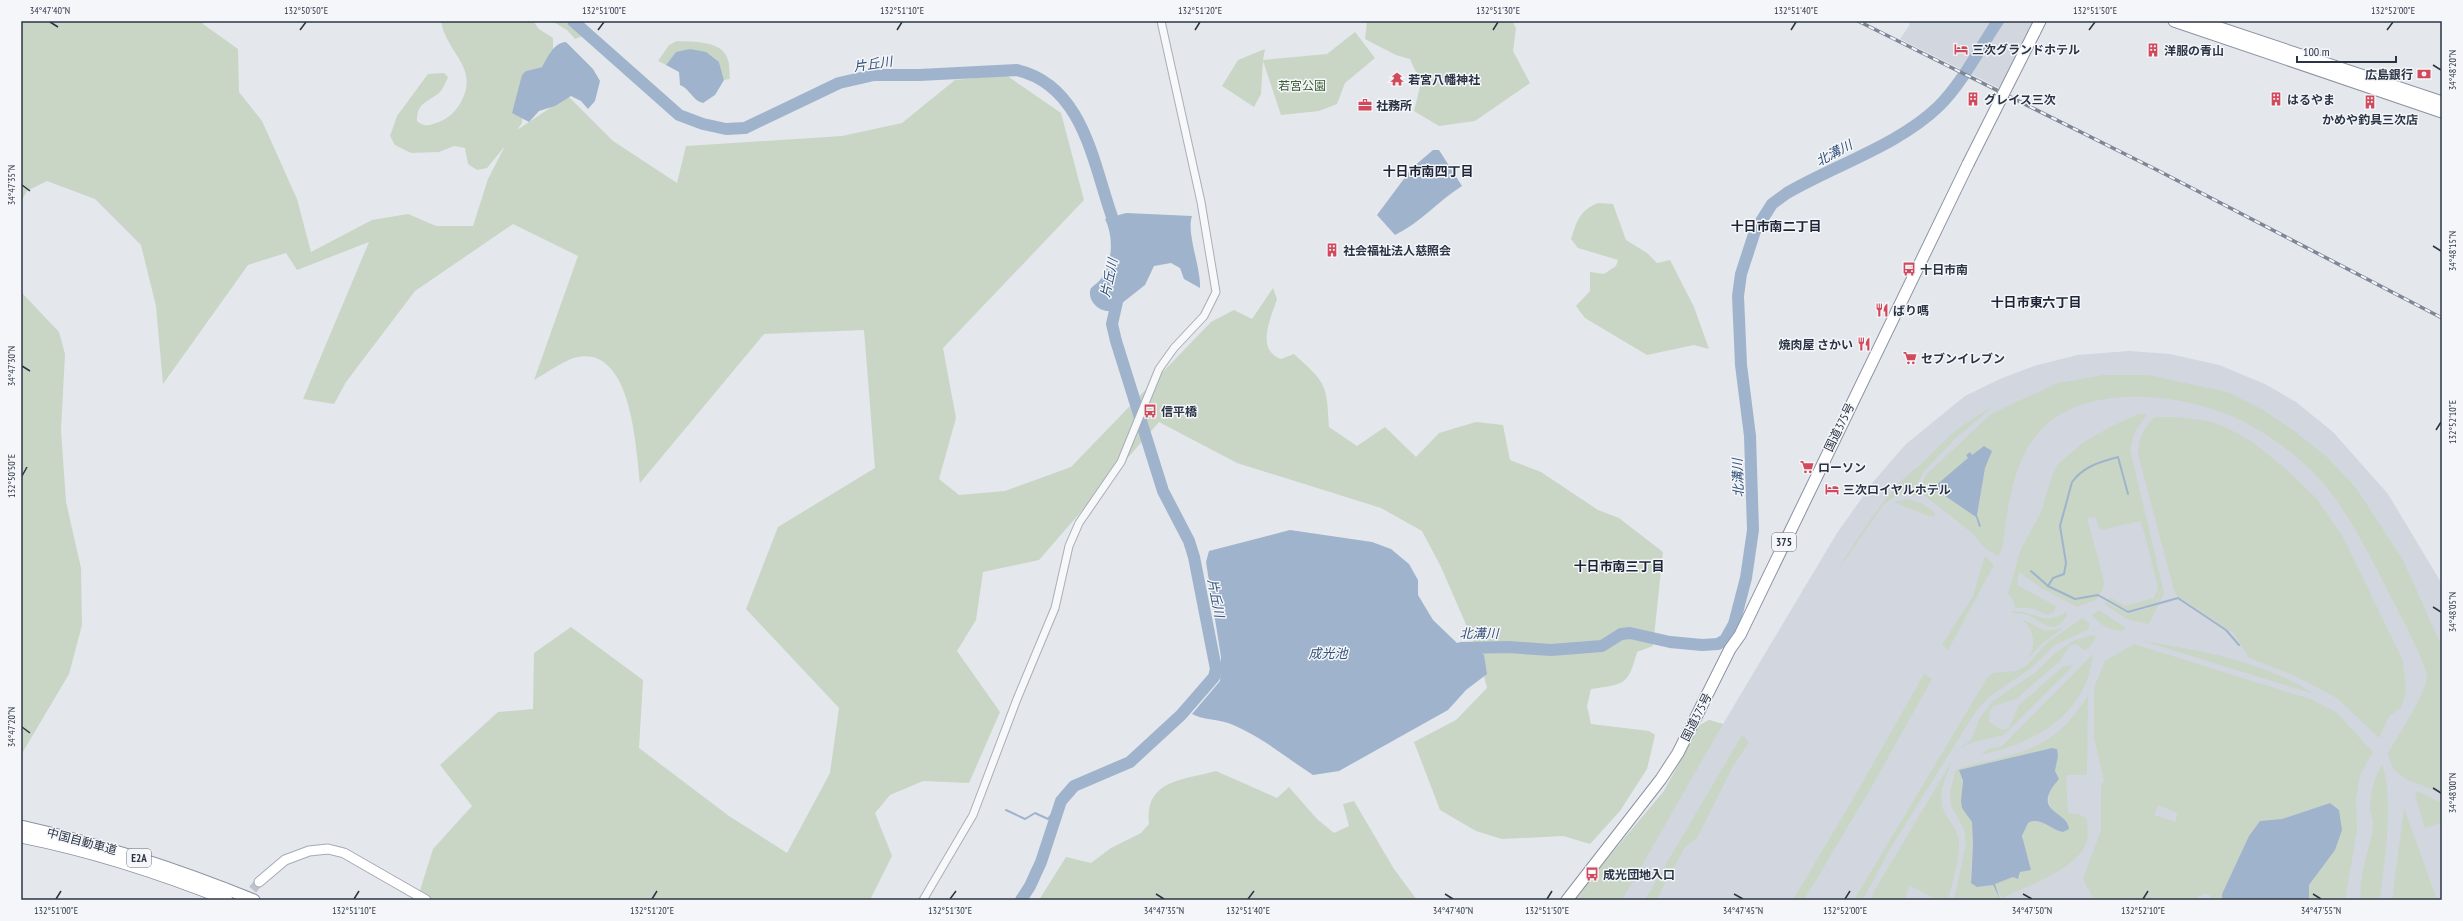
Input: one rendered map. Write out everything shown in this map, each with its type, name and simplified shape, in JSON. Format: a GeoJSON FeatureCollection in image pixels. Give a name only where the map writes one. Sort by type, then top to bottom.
{"type":"FeatureCollection","features":[{"type":"Feature","properties":{"kind":"highway","name":"国道375号"},"geometry":{"type":"LineString","coordinates":[[1566,900],[1640,808],[1678,753],[1743,629],[1968,164],[2040,21]]}},
{"type":"Feature","properties":{"kind":"highway"},"geometry":{"type":"LineString","coordinates":[[2174,21],[2442,112]]}},
{"type":"Feature","properties":{"kind":"highway"},"geometry":{"type":"LineString","coordinates":[[2199,21],[2442,102]]}},
{"type":"Feature","properties":{"kind":"highway","name":"中国自動車道"},"geometry":{"type":"LineString","coordinates":[[21,826],[56,834],[154,862],[254,900]]}},
{"type":"Feature","properties":{"kind":"highway","name":"中国自動車道"},"geometry":{"type":"LineString","coordinates":[[21,837],[103,857],[151,872],[227,900]]}},
{"type":"Feature","properties":{"kind":"main road"},"geometry":{"type":"LineString","coordinates":[[259,882],[285,860],[309,851],[328,849],[344,853],[426,900]]}},
{"type":"Feature","properties":{"kind":"street"},"geometry":{"type":"LineString","coordinates":[[923,900],[973,815],[1017,699],[1055,608],[1068,546],[1079,523],[1121,462],[1159,369],[1174,348],[1204,316],[1216,292],[1201,202],[1161,21]]}},
{"type":"Feature","properties":{"kind":"shaded area"},"geometry":{"type":"Polygon","coordinates":[[[1910,21],[2040,21],[1999,88],[1900,39],[1909,26],[1910,21]]]}},
{"type":"Feature","properties":{"kind":"shaded area"},"geometry":{"type":"Polygon","coordinates":[[[2129,351],[2170,354],[2219,365],[2265,384],[2296,402],[2333,432],[2388,494],[2442,584],[2442,900],[1573,900],[1664,791],[1700,725],[1709,720],[1723,724],[1837,533],[1874,481],[1906,444],[1965,396],[2000,379],[2034,366],[2077,355],[2129,351]]]}},
{"type":"Feature","properties":{"kind":"green space"},"geometry":{"type":"Polygon","coordinates":[[[21,21],[203,21],[203,24],[238,49],[239,92],[262,121],[297,199],[311,252],[372,220],[408,214],[436,226],[473,226],[488,179],[505,146],[487,168],[477,170],[468,164],[465,148],[454,146],[439,152],[411,153],[395,145],[390,136],[397,116],[428,74],[444,73],[448,77],[440,92],[421,106],[417,114],[417,121],[423,125],[430,125],[439,122],[452,114],[461,102],[466,90],[467,79],[460,60],[444,32],[441,21],[533,21],[539,29],[553,38],[553,49],[542,67],[526,71],[512,113],[522,117],[522,123],[517,130],[568,96],[613,141],[677,183],[686,146],[842,136],[902,123],[955,80],[1006,75],[1061,113],[1084,200],[943,348],[956,418],[939,479],[959,495],[1005,491],[1071,467],[1211,322],[1234,310],[1252,319],[1273,288],[1277,299],[1267,332],[1269,348],[1273,354],[1281,359],[1294,354],[1313,372],[1323,385],[1327,402],[1329,427],[1357,446],[1385,427],[1416,457],[1439,433],[1476,422],[1503,425],[1510,460],[1541,472],[1598,510],[1619,518],[1663,552],[1653,646],[1637,652],[1631,671],[1623,681],[1611,686],[1591,689],[1587,706],[1591,724],[1649,731],[1655,735],[1647,769],[1620,811],[1590,844],[1563,836],[1502,839],[1476,831],[1440,810],[1414,742],[1456,720],[1487,688],[1478,652],[1441,567],[1422,531],[1381,508],[1237,463],[1159,422],[1039,560],[983,572],[976,620],[957,651],[1000,712],[969,783],[923,781],[890,795],[875,813],[892,856],[870,900],[417,900],[433,849],[472,806],[440,765],[498,712],[533,709],[534,653],[571,627],[643,680],[639,748],[729,816],[787,853],[830,773],[839,708],[746,609],[778,527],[875,468],[864,330],[764,334],[640,483],[633,426],[628,404],[620,384],[610,368],[596,358],[578,357],[573,358],[534,380],[578,256],[513,224],[415,291],[346,382],[334,404],[303,399],[369,242],[297,270],[286,253],[248,265],[163,384],[156,306],[141,245],[95,199],[47,181],[27,191],[21,201],[21,21]]]}},
{"type":"Feature","properties":{"kind":"green space"},"geometry":{"type":"Polygon","coordinates":[[[552,21],[564,21],[585,35],[575,39],[567,30],[552,21]]]}},
{"type":"Feature","properties":{"kind":"green space"},"geometry":{"type":"Polygon","coordinates":[[[1367,21],[1512,21],[1516,28],[1513,51],[1530,83],[1475,121],[1439,126],[1414,111],[1421,83],[1410,59],[1396,55],[1365,39],[1367,21]]]}},
{"type":"Feature","properties":{"kind":"green space","name":"若宮公園"},"geometry":{"type":"Polygon","coordinates":[[[1355,32],[1375,58],[1345,83],[1337,104],[1319,111],[1281,115],[1263,61],[1261,94],[1254,107],[1222,86],[1238,60],[1265,49],[1263,60],[1327,54],[1355,32]]]}},
{"type":"Feature","properties":{"kind":"green space"},"geometry":{"type":"Polygon","coordinates":[[[677,41],[707,43],[720,49],[725,53],[728,60],[730,79],[724,80],[719,62],[676,52],[666,65],[658,61],[669,45],[677,41]]]}},
{"type":"Feature","properties":{"kind":"green space"},"geometry":{"type":"Polygon","coordinates":[[[1598,203],[1613,204],[1626,240],[1647,253],[1657,263],[1670,260],[1694,307],[1709,349],[1694,345],[1647,355],[1585,318],[1576,306],[1590,291],[1590,272],[1604,274],[1616,266],[1618,260],[1578,248],[1571,239],[1577,222],[1583,213],[1598,203]]]}},
{"type":"Feature","properties":{"kind":"green space"},"geometry":{"type":"Polygon","coordinates":[[[21,290],[23,294],[59,332],[65,354],[61,430],[66,502],[81,568],[82,625],[69,674],[21,755],[21,290]]]}},
{"type":"Feature","properties":{"kind":"green space"},"geometry":{"type":"Polygon","coordinates":[[[2104,375],[2148,375],[2227,392],[2263,410],[2293,430],[2327,457],[2356,488],[2403,560],[2442,647],[2442,795],[2430,788],[2404,778],[2392,766],[2388,753],[2416,705],[2427,677],[2423,662],[2378,571],[2353,526],[2324,484],[2294,455],[2246,423],[2211,408],[2157,398],[2128,397],[2101,400],[2075,407],[2052,420],[2034,438],[2026,451],[2011,492],[2002,549],[1998,556],[1986,549],[1972,533],[1924,495],[1921,488],[1925,476],[1991,414],[2058,383],[2104,375]]]}},
{"type":"Feature","properties":{"kind":"green space"},"geometry":{"type":"Polygon","coordinates":[[[1993,406],[1955,439],[1925,470],[1916,486],[1920,496],[1904,495],[1896,497],[1883,505],[1834,576],[1850,550],[1885,500],[1908,474],[1918,467],[1956,430],[1993,406]]]}},
{"type":"Feature","properties":{"kind":"green space"},"geometry":{"type":"Polygon","coordinates":[[[2139,414],[2147,414],[2135,432],[2130,449],[2164,593],[2149,624],[2129,620],[2104,604],[2106,602],[2128,614],[2156,606],[2162,586],[2156,603],[2128,611],[2107,599],[2111,598],[2125,606],[2154,598],[2158,587],[2141,521],[2100,530],[2095,517],[2087,518],[2104,581],[2103,589],[2096,600],[2077,607],[2038,586],[2019,572],[2017,585],[2056,606],[2054,612],[2048,615],[2030,608],[2015,608],[2013,599],[2008,594],[2020,551],[2041,512],[2052,476],[2059,463],[2084,442],[2110,427],[2139,414]]]}},
{"type":"Feature","properties":{"kind":"green space"},"geometry":{"type":"Polygon","coordinates":[[[2155,417],[2176,417],[2209,421],[2229,429],[2251,441],[2286,469],[2317,499],[2343,537],[2403,661],[2406,692],[2401,708],[2389,716],[2379,738],[2337,698],[2293,675],[2249,658],[2233,633],[2175,594],[2138,454],[2142,433],[2155,417]]]}},
{"type":"Feature","properties":{"kind":"green space"},"geometry":{"type":"Polygon","coordinates":[[[1907,499],[1923,504],[1934,512],[1935,516],[1929,516],[1894,502],[1907,499]]]}},
{"type":"Feature","properties":{"kind":"green space"},"geometry":{"type":"Polygon","coordinates":[[[1985,556],[1994,565],[1948,650],[1942,645],[1973,596],[1985,556]]]}},
{"type":"Feature","properties":{"kind":"green space"},"geometry":{"type":"Polygon","coordinates":[[[2099,610],[2125,627],[2123,631],[2113,630],[2099,622],[2092,615],[2099,610]]]}},
{"type":"Feature","properties":{"kind":"green space"},"geometry":{"type":"Polygon","coordinates":[[[2013,611],[2046,618],[2059,616],[2067,612],[2067,616],[2062,623],[2052,627],[2047,626],[2027,615],[2012,613],[2013,611]]]}},
{"type":"Feature","properties":{"kind":"green space"},"geometry":{"type":"Polygon","coordinates":[[[2082,618],[2089,623],[2089,629],[2055,645],[2031,668],[1989,697],[1976,711],[1890,849],[1863,900],[1854,900],[1987,678],[1993,673],[2016,671],[2027,665],[2047,643],[2082,618]]]}},
{"type":"Feature","properties":{"kind":"green space"},"geometry":{"type":"Polygon","coordinates":[[[2022,619],[2046,631],[2063,628],[2044,642],[2027,659],[2032,648],[2033,638],[2029,628],[2022,619]]]}},
{"type":"Feature","properties":{"kind":"green space"},"geometry":{"type":"Polygon","coordinates":[[[2092,635],[2096,637],[2089,648],[2084,650],[2076,644],[2069,646],[2061,660],[2016,699],[1994,706],[1990,710],[1989,722],[2002,730],[2009,728],[2019,705],[2064,666],[2074,665],[2004,735],[1973,742],[1960,748],[1971,740],[1980,718],[1992,702],[2036,672],[2055,653],[2075,640],[2092,635]]]}},
{"type":"Feature","properties":{"kind":"green space"},"geometry":{"type":"Polygon","coordinates":[[[2143,641],[2209,653],[2232,659],[2275,673],[2314,694],[2143,641]]]}},
{"type":"Feature","properties":{"kind":"green space"},"geometry":{"type":"Polygon","coordinates":[[[2134,644],[2310,699],[2336,712],[2373,752],[2360,775],[2356,800],[2357,830],[2345,900],[2309,900],[2309,885],[2318,872],[2330,803],[2282,819],[2260,821],[2249,836],[2222,894],[2222,900],[2210,900],[2210,895],[2204,894],[2201,896],[2197,895],[2198,900],[2094,900],[2083,879],[2101,830],[2101,785],[2104,781],[2094,737],[2094,688],[2105,661],[2134,644]],[[2158,805],[2154,815],[2175,822],[2178,813],[2158,805]]]}},
{"type":"Feature","properties":{"kind":"green space"},"geometry":{"type":"Polygon","coordinates":[[[2093,654],[2088,676],[2080,694],[2069,710],[2055,723],[2039,734],[2021,742],[1981,755],[1988,749],[2002,746],[2093,654]]]}},
{"type":"Feature","properties":{"kind":"green space"},"geometry":{"type":"Polygon","coordinates":[[[1924,674],[1932,679],[1871,788],[1804,900],[1793,900],[1860,787],[1924,674]]]}},
{"type":"Feature","properties":{"kind":"green space"},"geometry":{"type":"Polygon","coordinates":[[[2088,695],[2087,775],[2066,775],[2068,813],[2079,814],[2087,819],[2087,840],[2081,852],[2073,861],[2050,876],[2002,898],[1995,884],[2013,877],[2020,877],[2020,872],[2029,868],[2030,863],[2025,853],[2023,843],[2025,828],[2028,823],[2033,821],[2041,822],[2063,832],[2063,818],[2053,812],[2049,798],[2053,787],[2059,779],[2055,771],[2057,761],[2052,748],[1960,770],[1963,788],[1961,801],[1972,822],[1973,845],[1970,879],[1977,887],[1993,885],[2000,899],[1954,900],[1966,844],[1964,829],[1951,806],[1950,793],[1955,771],[1969,765],[2024,751],[2049,739],[2069,721],[2088,695]]]}},
{"type":"Feature","properties":{"kind":"green space"},"geometry":{"type":"Polygon","coordinates":[[[1709,720],[1723,724],[1622,900],[1573,900],[1664,791],[1700,725],[1709,720]]]}},
{"type":"Feature","properties":{"kind":"green space"},"geometry":{"type":"Polygon","coordinates":[[[1742,735],[1749,742],[1732,768],[1697,838],[1685,847],[1656,900],[1645,900],[1742,735]]]}},
{"type":"Feature","properties":{"kind":"green space"},"geometry":{"type":"Polygon","coordinates":[[[1952,761],[1943,784],[1941,797],[1943,809],[1957,833],[1959,842],[1957,864],[1948,900],[1937,900],[1909,885],[1905,900],[1872,900],[1873,893],[1952,761]]]}},
{"type":"Feature","properties":{"kind":"green space"},"geometry":{"type":"Polygon","coordinates":[[[2382,765],[2388,795],[2388,813],[2386,850],[2380,900],[2361,900],[2361,880],[2373,824],[2370,809],[2371,797],[2375,780],[2382,765]]]}},
{"type":"Feature","properties":{"kind":"green space"},"geometry":{"type":"Polygon","coordinates":[[[1216,771],[1277,798],[1289,787],[1317,819],[1334,833],[1349,826],[1343,804],[1354,801],[1394,869],[1417,900],[1039,900],[1066,857],[1091,863],[1111,848],[1141,833],[1149,824],[1149,809],[1153,798],[1159,790],[1168,784],[1179,780],[1216,771]]]}},
{"type":"Feature","properties":{"kind":"green space"},"geometry":{"type":"Polygon","coordinates":[[[2417,791],[2442,803],[2442,823],[2425,828],[2415,795],[2417,791]]]}},
{"type":"Feature","properties":{"kind":"green space"},"geometry":{"type":"Polygon","coordinates":[[[2404,808],[2437,900],[2392,900],[2404,808]]]}},
{"type":"Feature","properties":{"kind":"water"},"geometry":{"type":"Polygon","coordinates":[[[566,42],[593,69],[600,81],[595,101],[588,109],[581,101],[571,96],[555,106],[539,111],[529,122],[512,113],[522,75],[526,71],[542,67],[554,48],[561,43],[566,42]]]}},
{"type":"Feature","properties":{"kind":"water"},"geometry":{"type":"Polygon","coordinates":[[[690,49],[706,52],[719,62],[724,80],[715,95],[703,103],[697,100],[680,85],[679,72],[666,65],[676,52],[690,49]]]}},
{"type":"Feature","properties":{"kind":"water"},"geometry":{"type":"Polygon","coordinates":[[[1433,150],[1439,150],[1462,186],[1413,224],[1395,235],[1377,215],[1412,168],[1433,150]]]}},
{"type":"Feature","properties":{"kind":"water"},"geometry":{"type":"Polygon","coordinates":[[[1126,213],[1192,216],[1192,241],[1200,280],[1200,288],[1184,279],[1180,268],[1171,263],[1154,266],[1145,285],[1112,311],[1100,309],[1096,306],[1091,300],[1090,290],[1104,274],[1108,266],[1111,250],[1110,234],[1105,219],[1126,213]]]}},
{"type":"Feature","properties":{"kind":"water"},"geometry":{"type":"Polygon","coordinates":[[[1984,446],[1992,451],[1985,468],[1977,515],[1981,526],[1979,527],[1976,517],[1935,489],[1926,488],[1934,487],[1968,458],[1966,455],[1970,452],[1972,455],[1984,446]]]}},
{"type":"Feature","properties":{"kind":"water","name":"成光池"},"geometry":{"type":"Polygon","coordinates":[[[1290,530],[1372,542],[1391,549],[1409,564],[1418,580],[1418,595],[1433,620],[1457,643],[1475,646],[1484,655],[1487,674],[1466,690],[1448,710],[1339,771],[1313,775],[1262,740],[1240,728],[1228,723],[1192,714],[1220,681],[1221,657],[1206,562],[1209,551],[1290,530]]]}},
{"type":"Feature","properties":{"kind":"water"},"geometry":{"type":"Polygon","coordinates":[[[2052,748],[2057,749],[2058,756],[2055,771],[2059,779],[2051,790],[2048,798],[2049,805],[2052,810],[2063,818],[2069,829],[2063,832],[2041,822],[2033,821],[2028,823],[2022,836],[2031,870],[2020,872],[2018,879],[2013,877],[1995,884],[2000,899],[1993,885],[1977,887],[1971,883],[1973,845],[1972,822],[1962,808],[1961,801],[1963,781],[1959,770],[2052,748]]]}},
{"type":"Feature","properties":{"kind":"water"},"geometry":{"type":"Polygon","coordinates":[[[2330,803],[2339,810],[2342,830],[2335,850],[2309,885],[2309,900],[2222,900],[2222,894],[2249,836],[2260,821],[2282,819],[2330,803]]]}},
{"type":"Feature","properties":{"kind":"waterway","name":"片丘川"},"geometry":{"type":"LineString","coordinates":[[573,21],[679,115],[703,124],[726,129],[745,128],[839,83],[874,75],[919,75],[1017,70],[1041,80],[1060,95],[1074,114],[1086,136],[1118,233]]}},
{"type":"Feature","properties":{"kind":"waterway","name":"北溝川"},"geometry":{"type":"LineString","coordinates":[[1461,648],[1508,647],[1551,650],[1602,646],[1621,634],[1630,633],[1670,642],[1702,645],[1718,644],[1725,640],[1734,624],[1746,578],[1753,530],[1750,436],[1741,365],[1738,296],[1741,274],[1755,231],[1772,204],[1787,193],[1866,154],[1923,120],[1939,106],[1956,87],[1998,21]]}},
{"type":"Feature","properties":{"kind":"waterway","name":"片丘川"},"geometry":{"type":"LineString","coordinates":[[1021,900],[1030,886],[1041,862],[1061,801],[1074,786],[1130,762],[1181,715],[1214,677],[1216,669],[1194,557],[1189,541],[1163,491],[1116,341],[1112,324],[1119,293]]}},
{"type":"Feature","properties":{"kind":"waterway"},"geometry":{"type":"LineString","coordinates":[[2048,586],[2053,578],[2064,574],[2066,563],[2060,526],[2072,482],[2087,468],[2118,457],[2128,494]]}},
{"type":"Feature","properties":{"kind":"waterway"},"geometry":{"type":"LineString","coordinates":[[2031,571],[2048,586],[2075,599],[2098,595],[2128,612],[2178,598],[2226,630],[2239,645]]}},
{"type":"Feature","properties":{"kind":"waterway"},"geometry":{"type":"LineString","coordinates":[[1006,810],[1025,819],[1035,813],[1048,819],[1051,815],[1056,816]]}},
{"type":"Feature","properties":{"kind":"tunnel"},"geometry":{"type":"LineString","coordinates":[[244,900],[259,882]]}},
{"type":"Feature","properties":{"kind":"railway"},"geometry":{"type":"LineString","coordinates":[[1858,21],[2157,170],[2442,318]]}},
{"type":"Feature","properties":{"kind":"place","name":"三次グランドホテル"},"geometry":{"type":"Point","coordinates":[1961,49]}},
{"type":"Feature","properties":{"kind":"place","name":"洋服の青山"},"geometry":{"type":"Point","coordinates":[2153,50]}},
{"type":"Feature","properties":{"kind":"place","name":"広島銀行"},"geometry":{"type":"Point","coordinates":[2424,74]}},
{"type":"Feature","properties":{"kind":"place","name":"若宮八幡神社"},"geometry":{"type":"Point","coordinates":[1397,79]}},
{"type":"Feature","properties":{"kind":"place","name":"グレイス三次"},"geometry":{"type":"Point","coordinates":[1973,99]}},
{"type":"Feature","properties":{"kind":"place","name":"はるやま"},"geometry":{"type":"Point","coordinates":[2276,99]}},
{"type":"Feature","properties":{"kind":"place","name":"かめや釣具三次店"},"geometry":{"type":"Point","coordinates":[2370,102]}},
{"type":"Feature","properties":{"kind":"place","name":"社務所"},"geometry":{"type":"Point","coordinates":[1365,105]}},
{"type":"Feature","properties":{"kind":"place","name":"社会福祉法人慈照会"},"geometry":{"type":"Point","coordinates":[1332,250]}},
{"type":"Feature","properties":{"kind":"place","name":"十日市南"},"geometry":{"type":"Point","coordinates":[1909,269]}},
{"type":"Feature","properties":{"kind":"place","name":"ばり嗎"},"geometry":{"type":"Point","coordinates":[1882,310]}},
{"type":"Feature","properties":{"kind":"place","name":"焼肉屋 さかい"},"geometry":{"type":"Point","coordinates":[1864,344]}},
{"type":"Feature","properties":{"kind":"place","name":"セブンイレブン"},"geometry":{"type":"Point","coordinates":[1910,358]}},
{"type":"Feature","properties":{"kind":"place","name":"信平橋"},"geometry":{"type":"Point","coordinates":[1150,411]}},
{"type":"Feature","properties":{"kind":"place","name":"ローソン"},"geometry":{"type":"Point","coordinates":[1807,467]}},
{"type":"Feature","properties":{"kind":"place","name":"三次ロイヤルホテル"},"geometry":{"type":"Point","coordinates":[1832,489]}},
{"type":"Feature","properties":{"kind":"place","name":"成光団地入口"},"geometry":{"type":"Point","coordinates":[1592,874]}},
{"type":"Feature","properties":{"kind":"district","name":"十日市南四丁目"},"geometry":{"type":"Point","coordinates":[1428,171]}},
{"type":"Feature","properties":{"kind":"district","name":"十日市南二丁目"},"geometry":{"type":"Point","coordinates":[1776,226]}},
{"type":"Feature","properties":{"kind":"district","name":"十日市東六丁目"},"geometry":{"type":"Point","coordinates":[2036,302]}},
{"type":"Feature","properties":{"kind":"district","name":"十日市南三丁目"},"geometry":{"type":"Point","coordinates":[1619,566]}}]}
